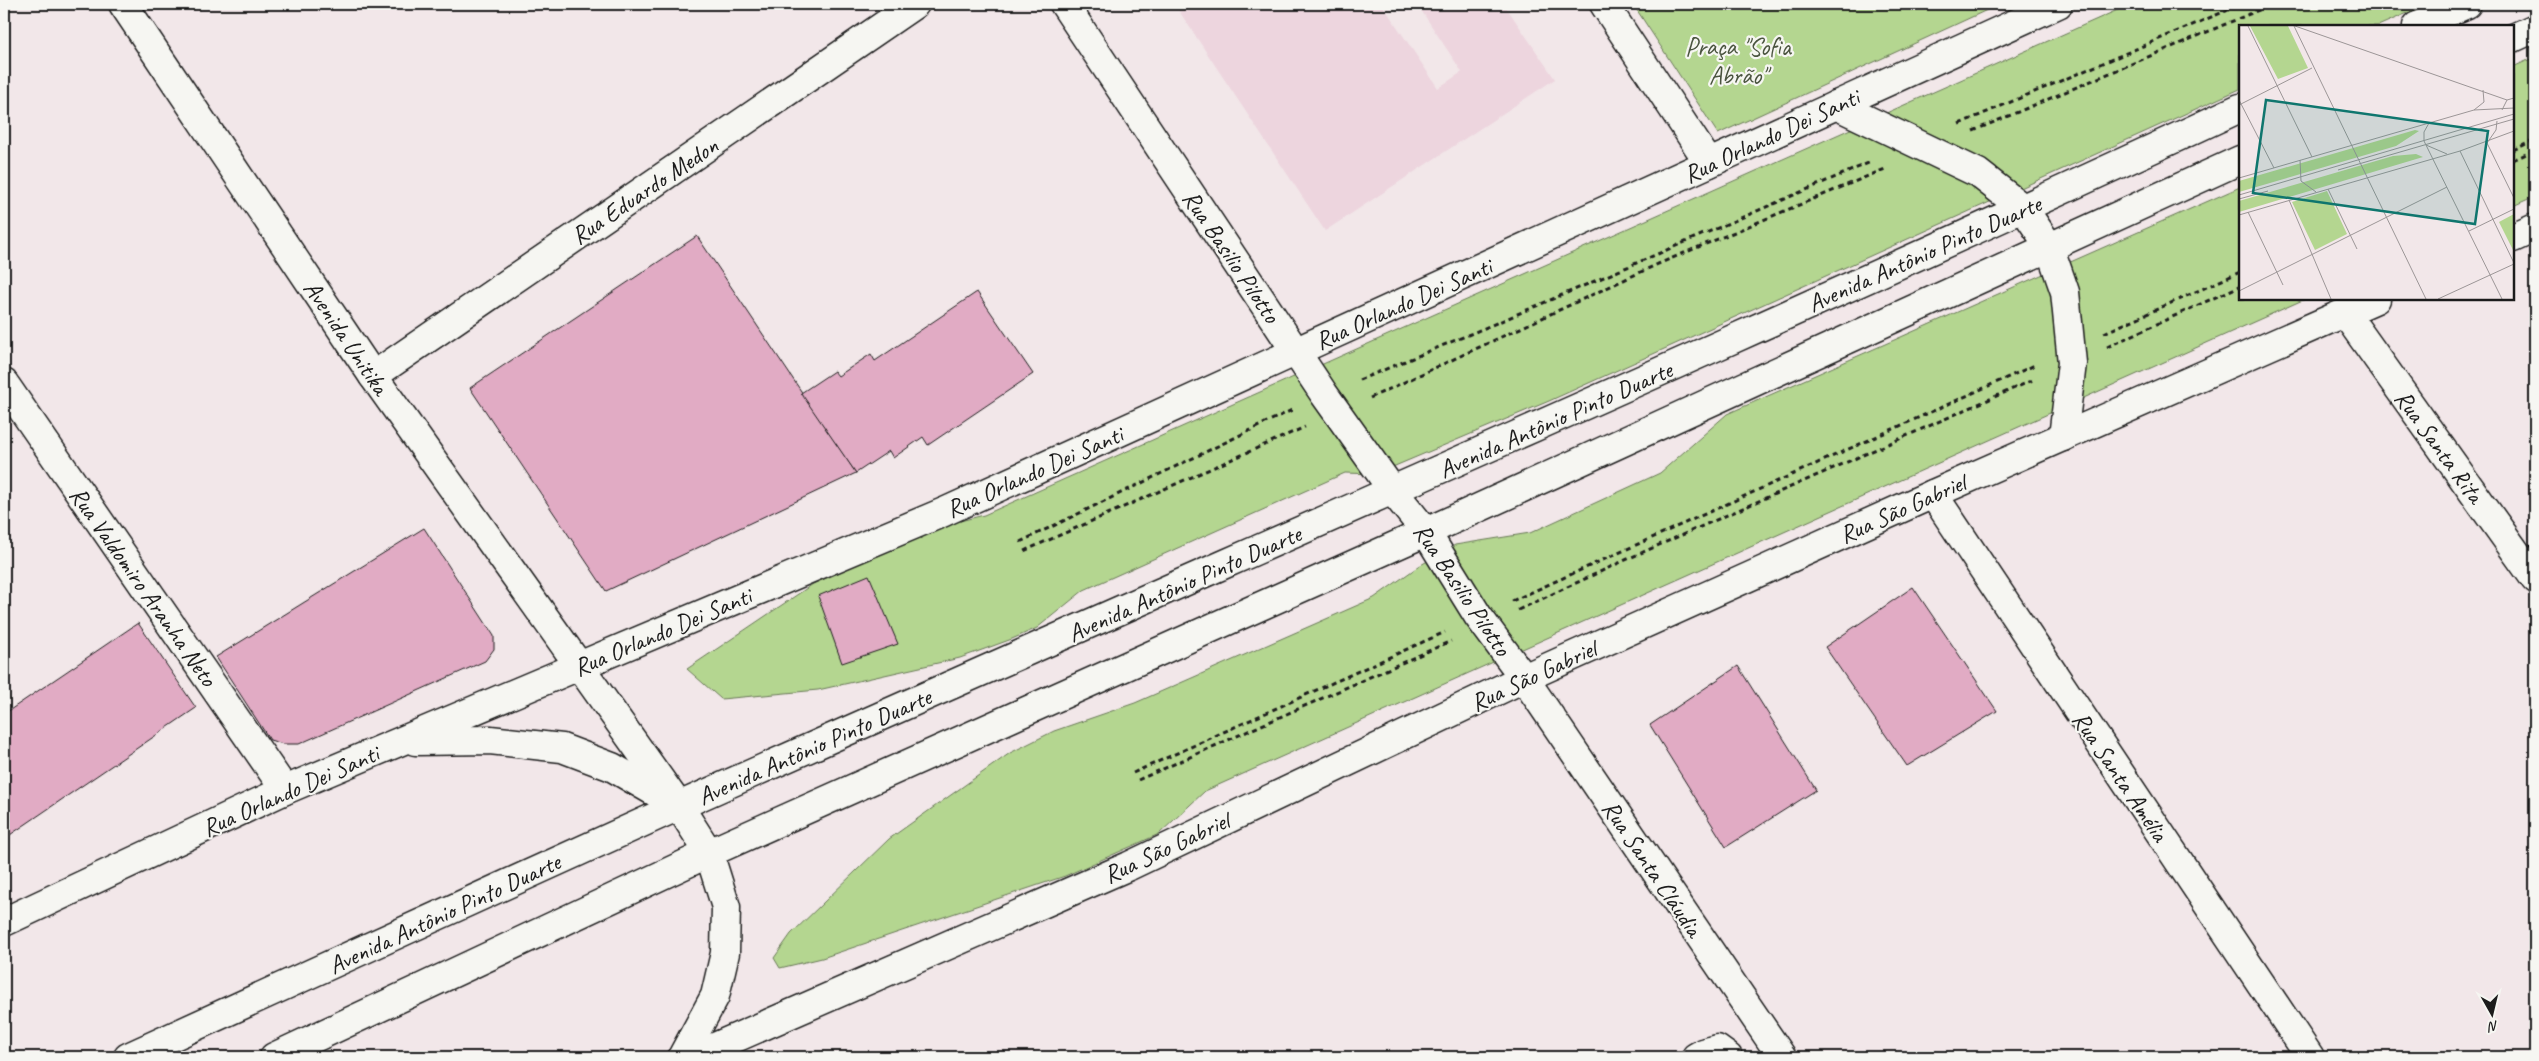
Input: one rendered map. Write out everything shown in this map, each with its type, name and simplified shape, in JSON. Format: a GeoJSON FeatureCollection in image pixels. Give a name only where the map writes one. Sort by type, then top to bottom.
{"type":"FeatureCollection","features":[{"type":"Feature","properties":{"kind":"main road","name":"Avenida Unitika"},"geometry":{"type":"LineString","coordinates":[[123,4],[373,376],[679,806],[709,853],[726,907],[725,954],[715,996],[682,1057]]}},
{"type":"Feature","properties":{"kind":"main road","name":"Rua Eduardo Medon"},"geometry":{"type":"LineString","coordinates":[[373,376],[915,4]]}},
{"type":"Feature","properties":{"kind":"main road","name":"Rua Basilio Pilotto"},"geometry":{"type":"LineString","coordinates":[[1064,4],[1331,404],[1393,491],[1426,532],[1481,621],[1524,678]]}},
{"type":"Feature","properties":{"kind":"main road"},"geometry":{"type":"LineString","coordinates":[[1604,4],[1709,163]]}},
{"type":"Feature","properties":{"kind":"main road","name":"Rua Orlando Dei Santi"},"geometry":{"type":"LineString","coordinates":[[4,922],[285,790],[944,512],[2058,4]]}},
{"type":"Feature","properties":{"kind":"main road"},"geometry":{"type":"LineString","coordinates":[[2419,25],[2467,4]]}},
{"type":"Feature","properties":{"kind":"main road"},"geometry":{"type":"LineString","coordinates":[[2514,38],[2535,28]]}},
{"type":"Feature","properties":{"kind":"main road"},"geometry":{"type":"LineString","coordinates":[[1836,105],[1978,173],[2024,209],[2049,246],[2065,292],[2072,355],[2063,437]]}},
{"type":"Feature","properties":{"kind":"main road","name":"Avenida Antônio Pinto Duarte"},"geometry":{"type":"LineString","coordinates":[[128,1057],[679,806],[1393,491],[2024,209],[2239,108]]}},
{"type":"Feature","properties":{"kind":"main road","name":"Avenida Antônio Pinto Duarte"},"geometry":{"type":"LineString","coordinates":[[274,1057],[709,853],[1426,532],[2239,160]]}},
{"type":"Feature","properties":{"kind":"main road"},"geometry":{"type":"LineString","coordinates":[[2514,238],[2535,228]]}},
{"type":"Feature","properties":{"kind":"main road","name":"Rua São Gabriel"},"geometry":{"type":"LineString","coordinates":[[692,1057],[1129,866],[1524,678],[1933,494],[2374,300]]}},
{"type":"Feature","properties":{"kind":"main road","name":"Rua Santa Rita"},"geometry":{"type":"LineString","coordinates":[[2345,313],[2535,579]]}},
{"type":"Feature","properties":{"kind":"main road","name":"Rua Valdomiro Aranha Neto"},"geometry":{"type":"LineString","coordinates":[[4,383],[285,790]]}},
{"type":"Feature","properties":{"kind":"main road","name":"Rua Santa Amélia"},"geometry":{"type":"LineString","coordinates":[[1933,494],[2310,1057]]}},
{"type":"Feature","properties":{"kind":"main road","name":"Rua Santa Cláudia"},"geometry":{"type":"LineString","coordinates":[[1524,678],[1782,1057]]}},
{"type":"Feature","properties":{"kind":"main road"},"geometry":{"type":"LineString","coordinates":[[400,742],[490,740],[562,748],[612,767],[679,806]]}},
{"type":"Feature","properties":{"kind":"main road"},"geometry":{"type":"LineString","coordinates":[[1696,1057],[1717,1049],[1728,1057]]}},
{"type":"Feature","properties":{"kind":"path"},"geometry":{"type":"LineString","coordinates":[[1020,542],[1331,404],[1658,264],[2242,4]]}},
{"type":"Feature","properties":{"kind":"path"},"geometry":{"type":"LineString","coordinates":[[1024,551],[1331,404],[1650,256],[2273,4]]}},
{"type":"Feature","properties":{"kind":"path"},"geometry":{"type":"LineString","coordinates":[[2514,150],[2535,140]]}},
{"type":"Feature","properties":{"kind":"path"},"geometry":{"type":"LineString","coordinates":[[2514,160],[2535,150]]}},
{"type":"Feature","properties":{"kind":"path"},"geometry":{"type":"LineString","coordinates":[[1133,773],[1632,557],[2072,355],[2239,272]]}},
{"type":"Feature","properties":{"kind":"path"},"geometry":{"type":"LineString","coordinates":[[1138,780],[1481,621],[2072,355],[2239,286]]}},
{"type":"Feature","properties":{"kind":"shaded area"},"geometry":{"type":"Polygon","coordinates":[[[1184,4],[1382,4],[1438,88],[1462,72],[1417,4],[1504,4],[1555,79],[1325,231],[1177,8],[1184,4]]]}},
{"type":"Feature","properties":{"kind":"green space","name":"Praça \"Sofia Abrão\""},"geometry":{"type":"Polygon","coordinates":[[[1633,4],[2000,4],[1718,134],[1633,4]]]}},
{"type":"Feature","properties":{"kind":"green space"},"geometry":{"type":"Polygon","coordinates":[[[2131,4],[2428,4],[2380,25],[2239,25],[2239,89],[1549,401],[1376,474],[1345,473],[1084,590],[1037,628],[1012,639],[960,658],[818,690],[721,699],[687,669],[813,584],[940,526],[984,515],[2131,4]]]}},
{"type":"Feature","properties":{"kind":"green space"},"geometry":{"type":"Polygon","coordinates":[[[2535,57],[2535,196],[2514,206],[2514,67],[2535,57]]]}},
{"type":"Feature","properties":{"kind":"green space"},"geometry":{"type":"Polygon","coordinates":[[[2239,187],[2239,300],[2303,300],[1205,791],[1159,834],[1065,876],[822,958],[780,968],[774,958],[791,934],[889,839],[1010,753],[1054,731],[1135,703],[1374,598],[1419,566],[1455,545],[1530,533],[1660,473],[1727,414],[2239,187]]]}},
{"type":"Feature","properties":{"kind":"building"},"geometry":{"type":"Polygon","coordinates":[[[697,236],[856,473],[606,591],[470,388],[697,236]]]}},
{"type":"Feature","properties":{"kind":"building"},"geometry":{"type":"Polygon","coordinates":[[[977,292],[1033,374],[928,445],[923,437],[893,458],[889,451],[856,473],[801,393],[834,371],[838,376],[871,354],[875,361],[977,292]]]}},
{"type":"Feature","properties":{"kind":"building"},"geometry":{"type":"Polygon","coordinates":[[[424,528],[494,636],[494,649],[485,661],[299,744],[283,744],[270,740],[216,657],[424,528]]]}},
{"type":"Feature","properties":{"kind":"building"},"geometry":{"type":"Polygon","coordinates":[[[869,575],[898,644],[842,663],[818,596],[869,575]]]}},
{"type":"Feature","properties":{"kind":"building"},"geometry":{"type":"Polygon","coordinates":[[[1913,587],[1997,711],[1907,766],[1825,647],[1913,587]]]}},
{"type":"Feature","properties":{"kind":"building"},"geometry":{"type":"Polygon","coordinates":[[[138,623],[196,708],[4,839],[4,714],[138,623]]]}},
{"type":"Feature","properties":{"kind":"building"},"geometry":{"type":"Polygon","coordinates":[[[1738,666],[1816,790],[1726,847],[1650,725],[1738,666]]]}}]}
